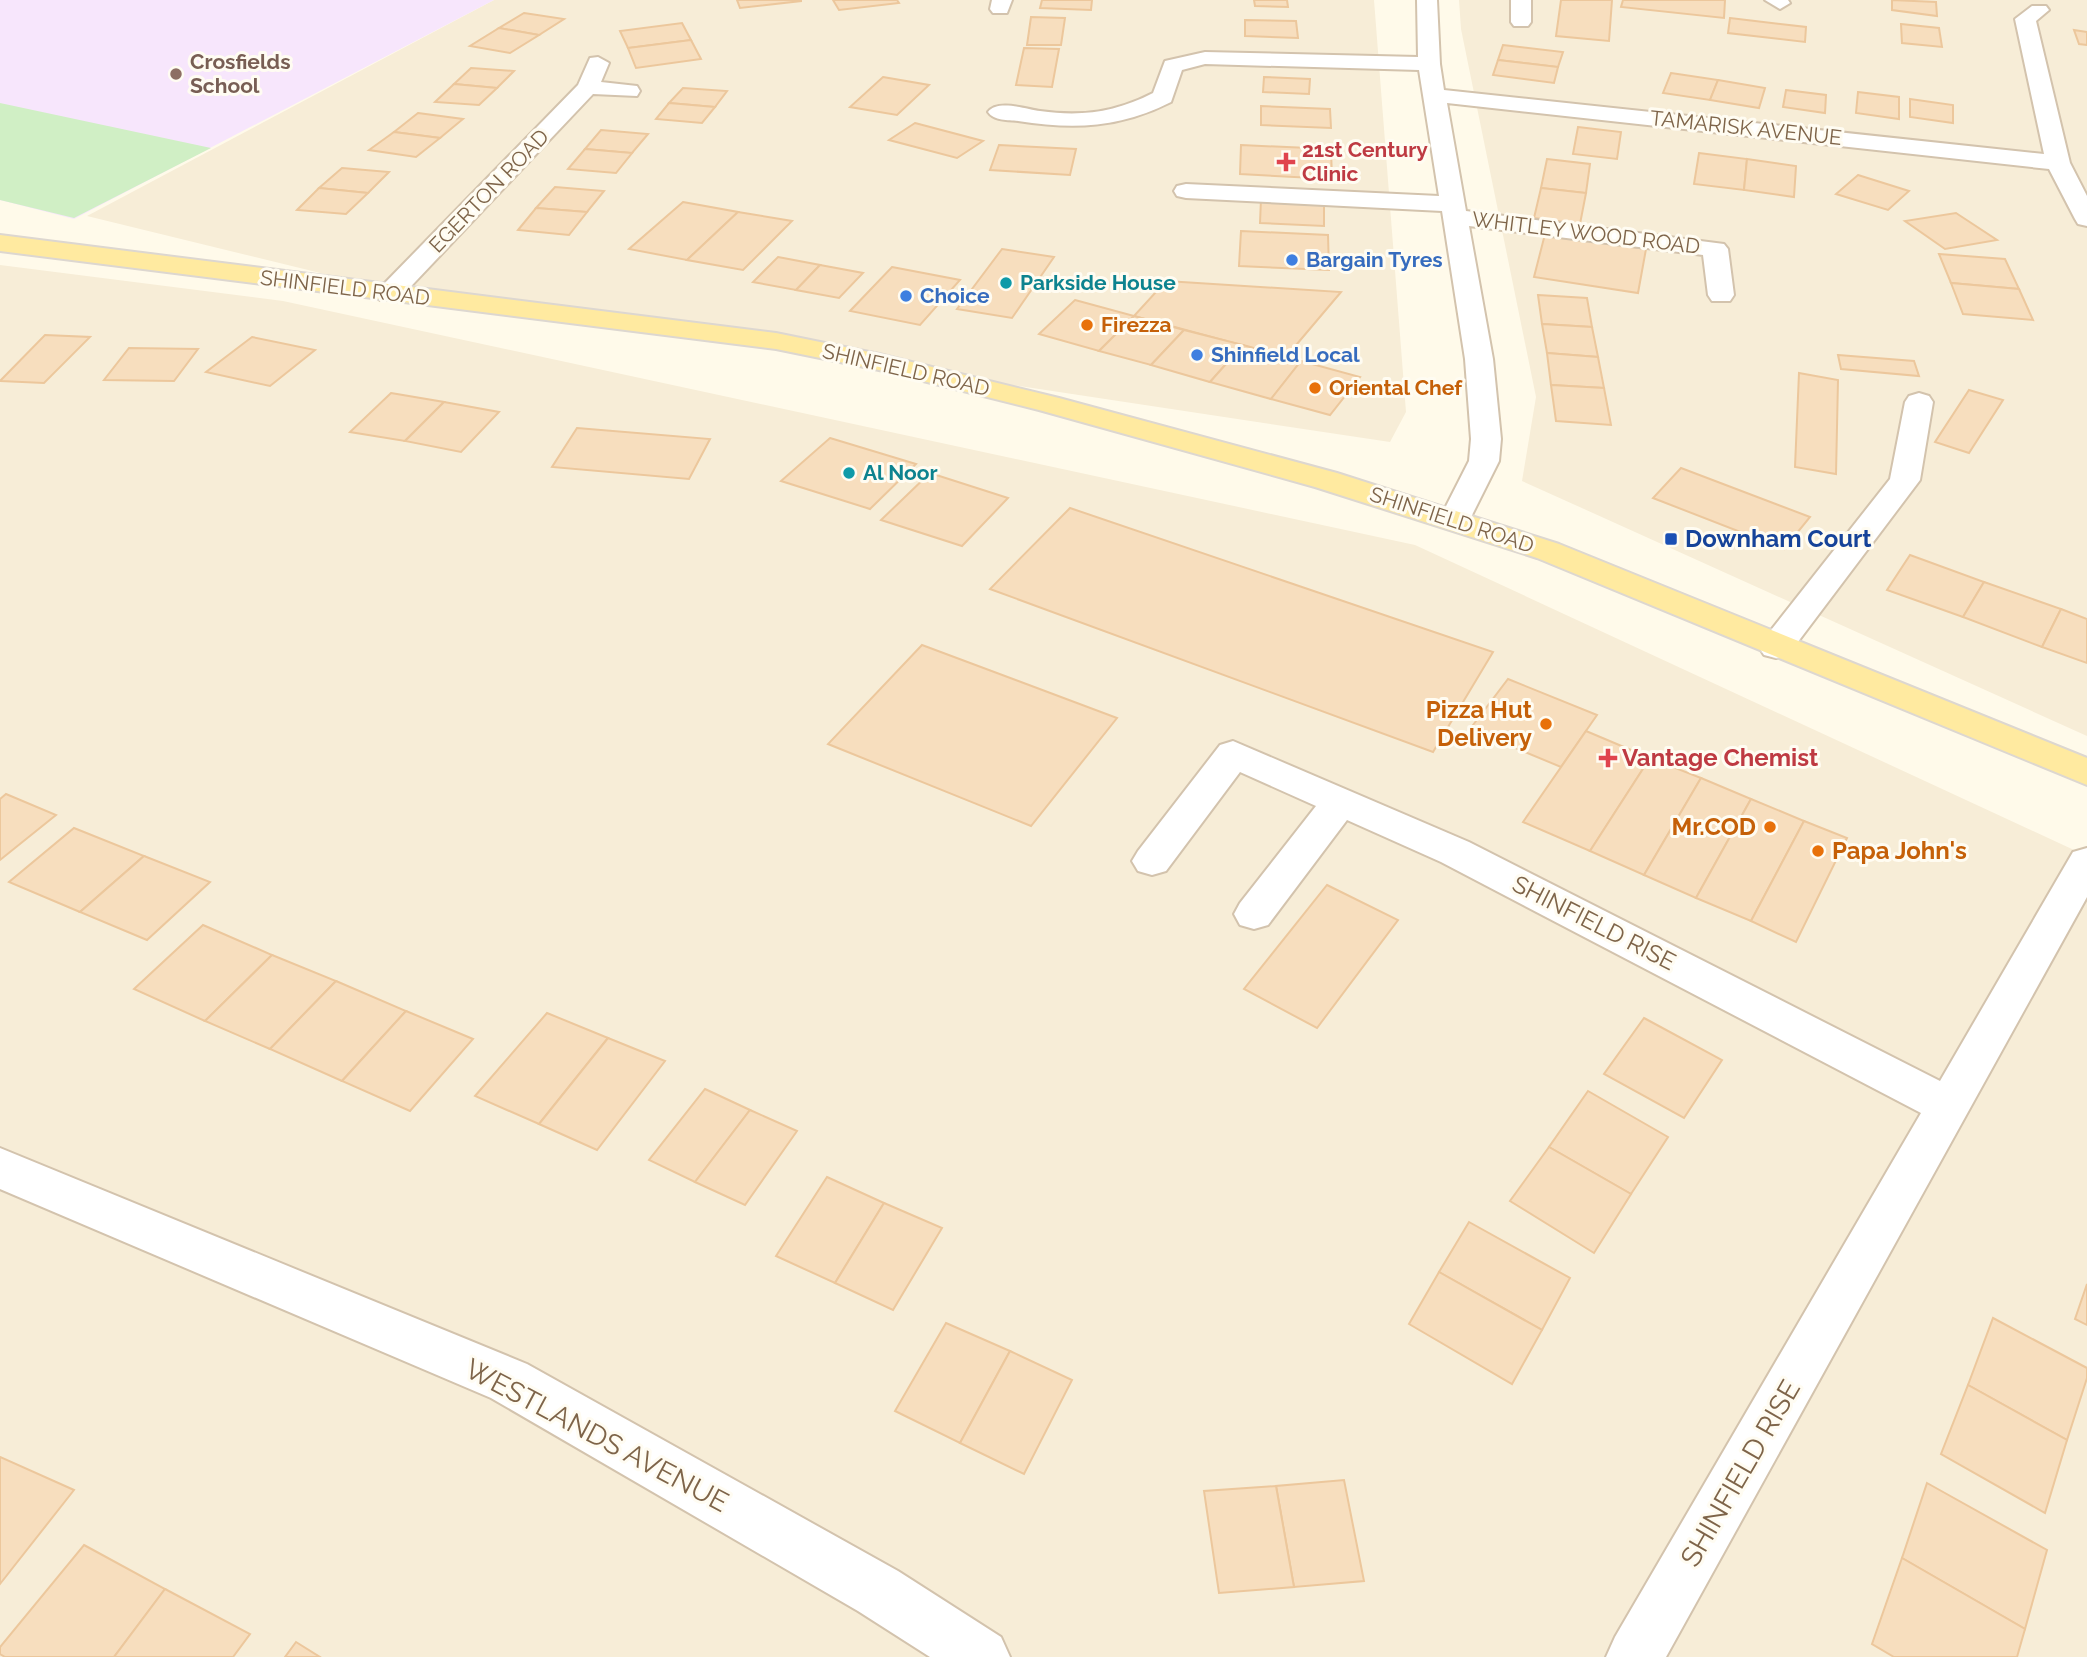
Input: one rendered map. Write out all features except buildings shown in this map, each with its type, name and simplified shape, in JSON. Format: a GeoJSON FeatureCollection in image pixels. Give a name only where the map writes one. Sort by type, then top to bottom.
{"type":"FeatureCollection","features":[{"type":"Feature","properties":{"kind":"main road","name":"SHINFIELD ROAD"},"geometry":{"type":"LineString","coordinates":[[0,243],[389,295],[776,341],[879,362],[1246,457],[1455,520],[1583,564],[1776,647],[2087,772]]}},
{"type":"Feature","properties":{"kind":"street","name":"WHITLEY WOOD ROAD"},"geometry":{"type":"LineString","coordinates":[[1427,0],[1433,95],[1479,359],[1486,439],[1484,461],[1455,520]]}},
{"type":"Feature","properties":{"kind":"street"},"geometry":{"type":"LineString","coordinates":[[1521,0],[1521,22]]}},
{"type":"Feature","properties":{"kind":"street"},"geometry":{"type":"LineString","coordinates":[[2039,10],[2025,19],[2058,163],[2087,219]]}},
{"type":"Feature","properties":{"kind":"street"},"geometry":{"type":"LineString","coordinates":[[999,112],[1085,123],[1140,110],[1163,97],[1173,66],[1205,58],[1429,64]]}},
{"type":"Feature","properties":{"kind":"street","name":"EGERTON ROAD"},"geometry":{"type":"LineString","coordinates":[[389,295],[588,87],[598,63]]}},
{"type":"Feature","properties":{"kind":"street"},"geometry":{"type":"LineString","coordinates":[[588,87],[629,92]]}},
{"type":"Feature","properties":{"kind":"street","name":"TAMARISK AVENUE"},"geometry":{"type":"LineString","coordinates":[[1433,95],[2058,163]]}},
{"type":"Feature","properties":{"kind":"street"},"geometry":{"type":"LineString","coordinates":[[1186,191],[1452,210]]}},
{"type":"Feature","properties":{"kind":"street","name":"WHITLEY WOOD ROAD"},"geometry":{"type":"LineString","coordinates":[[1452,210],[1715,249],[1721,295]]}},
{"type":"Feature","properties":{"kind":"street"},"geometry":{"type":"LineString","coordinates":[[1776,647],[1905,480],[1919,402]]}},
{"type":"Feature","properties":{"kind":"street","name":"SHINFIELD RISE"},"geometry":{"type":"LineString","coordinates":[[1152,861],[1233,754],[1455,852],[1948,1106]]}},
{"type":"Feature","properties":{"kind":"street"},"geometry":{"type":"LineString","coordinates":[[1254,914],[1340,801]]}},
{"type":"Feature","properties":{"kind":"street","name":"SHINFIELD RISE"},"geometry":{"type":"LineString","coordinates":[[1635,1657],[2087,862]]}},
{"type":"Feature","properties":{"kind":"street","name":"WESTLANDS AVENUE"},"geometry":{"type":"LineString","coordinates":[[0,1168],[509,1381],[878,1591],[981,1657]]}},
{"type":"Feature","properties":{"kind":"shaded area","name":"Crosfields School"},"geometry":{"type":"Polygon","coordinates":[[[0,0],[494,0],[74,219],[0,200],[0,0]]]}},
{"type":"Feature","properties":{"kind":"shaded area"},"geometry":{"type":"Polygon","coordinates":[[[494,0],[1374,0],[1406,412],[1390,442],[402,293],[87,216],[494,0]]]}},
{"type":"Feature","properties":{"kind":"shaded area"},"geometry":{"type":"Polygon","coordinates":[[[1459,0],[2087,0],[2087,736],[1522,481],[1536,397],[1461,29],[1459,0]]]}},
{"type":"Feature","properties":{"kind":"shaded area"},"geometry":{"type":"Polygon","coordinates":[[[0,265],[283,301],[1415,545],[2087,856],[2087,1657],[0,1657],[0,265]]]}},
{"type":"Feature","properties":{"kind":"green space"},"geometry":{"type":"Polygon","coordinates":[[[0,103],[211,148],[74,218],[0,200],[0,103]]]}},
{"type":"Feature","properties":{"kind":"place","name":"Crosfields School"},"geometry":{"type":"Point","coordinates":[176,74]}},
{"type":"Feature","properties":{"kind":"place","name":"21st Century Clinic"},"geometry":{"type":"Point","coordinates":[1286,162]}},
{"type":"Feature","properties":{"kind":"place","name":"Bargain Tyres"},"geometry":{"type":"Point","coordinates":[1292,260]}},
{"type":"Feature","properties":{"kind":"place","name":"Parkside House"},"geometry":{"type":"Point","coordinates":[1006,283]}},
{"type":"Feature","properties":{"kind":"place","name":"Choice"},"geometry":{"type":"Point","coordinates":[906,296]}},
{"type":"Feature","properties":{"kind":"place","name":"Firezza"},"geometry":{"type":"Point","coordinates":[1087,325]}},
{"type":"Feature","properties":{"kind":"place","name":"Shinfield Local"},"geometry":{"type":"Point","coordinates":[1197,355]}},
{"type":"Feature","properties":{"kind":"place","name":"Oriental Chef"},"geometry":{"type":"Point","coordinates":[1315,388]}},
{"type":"Feature","properties":{"kind":"place","name":"Al Noor"},"geometry":{"type":"Point","coordinates":[849,473]}},
{"type":"Feature","properties":{"kind":"place","name":"Downham Court"},"geometry":{"type":"Point","coordinates":[1671,539]}},
{"type":"Feature","properties":{"kind":"place","name":"Pizza Hut Delivery"},"geometry":{"type":"Point","coordinates":[1546,724]}},
{"type":"Feature","properties":{"kind":"place","name":"Vantage Chemist"},"geometry":{"type":"Point","coordinates":[1608,758]}},
{"type":"Feature","properties":{"kind":"place","name":"Mr.COD"},"geometry":{"type":"Point","coordinates":[1770,827]}},
{"type":"Feature","properties":{"kind":"place","name":"Papa John's"},"geometry":{"type":"Point","coordinates":[1818,851]}}]}
